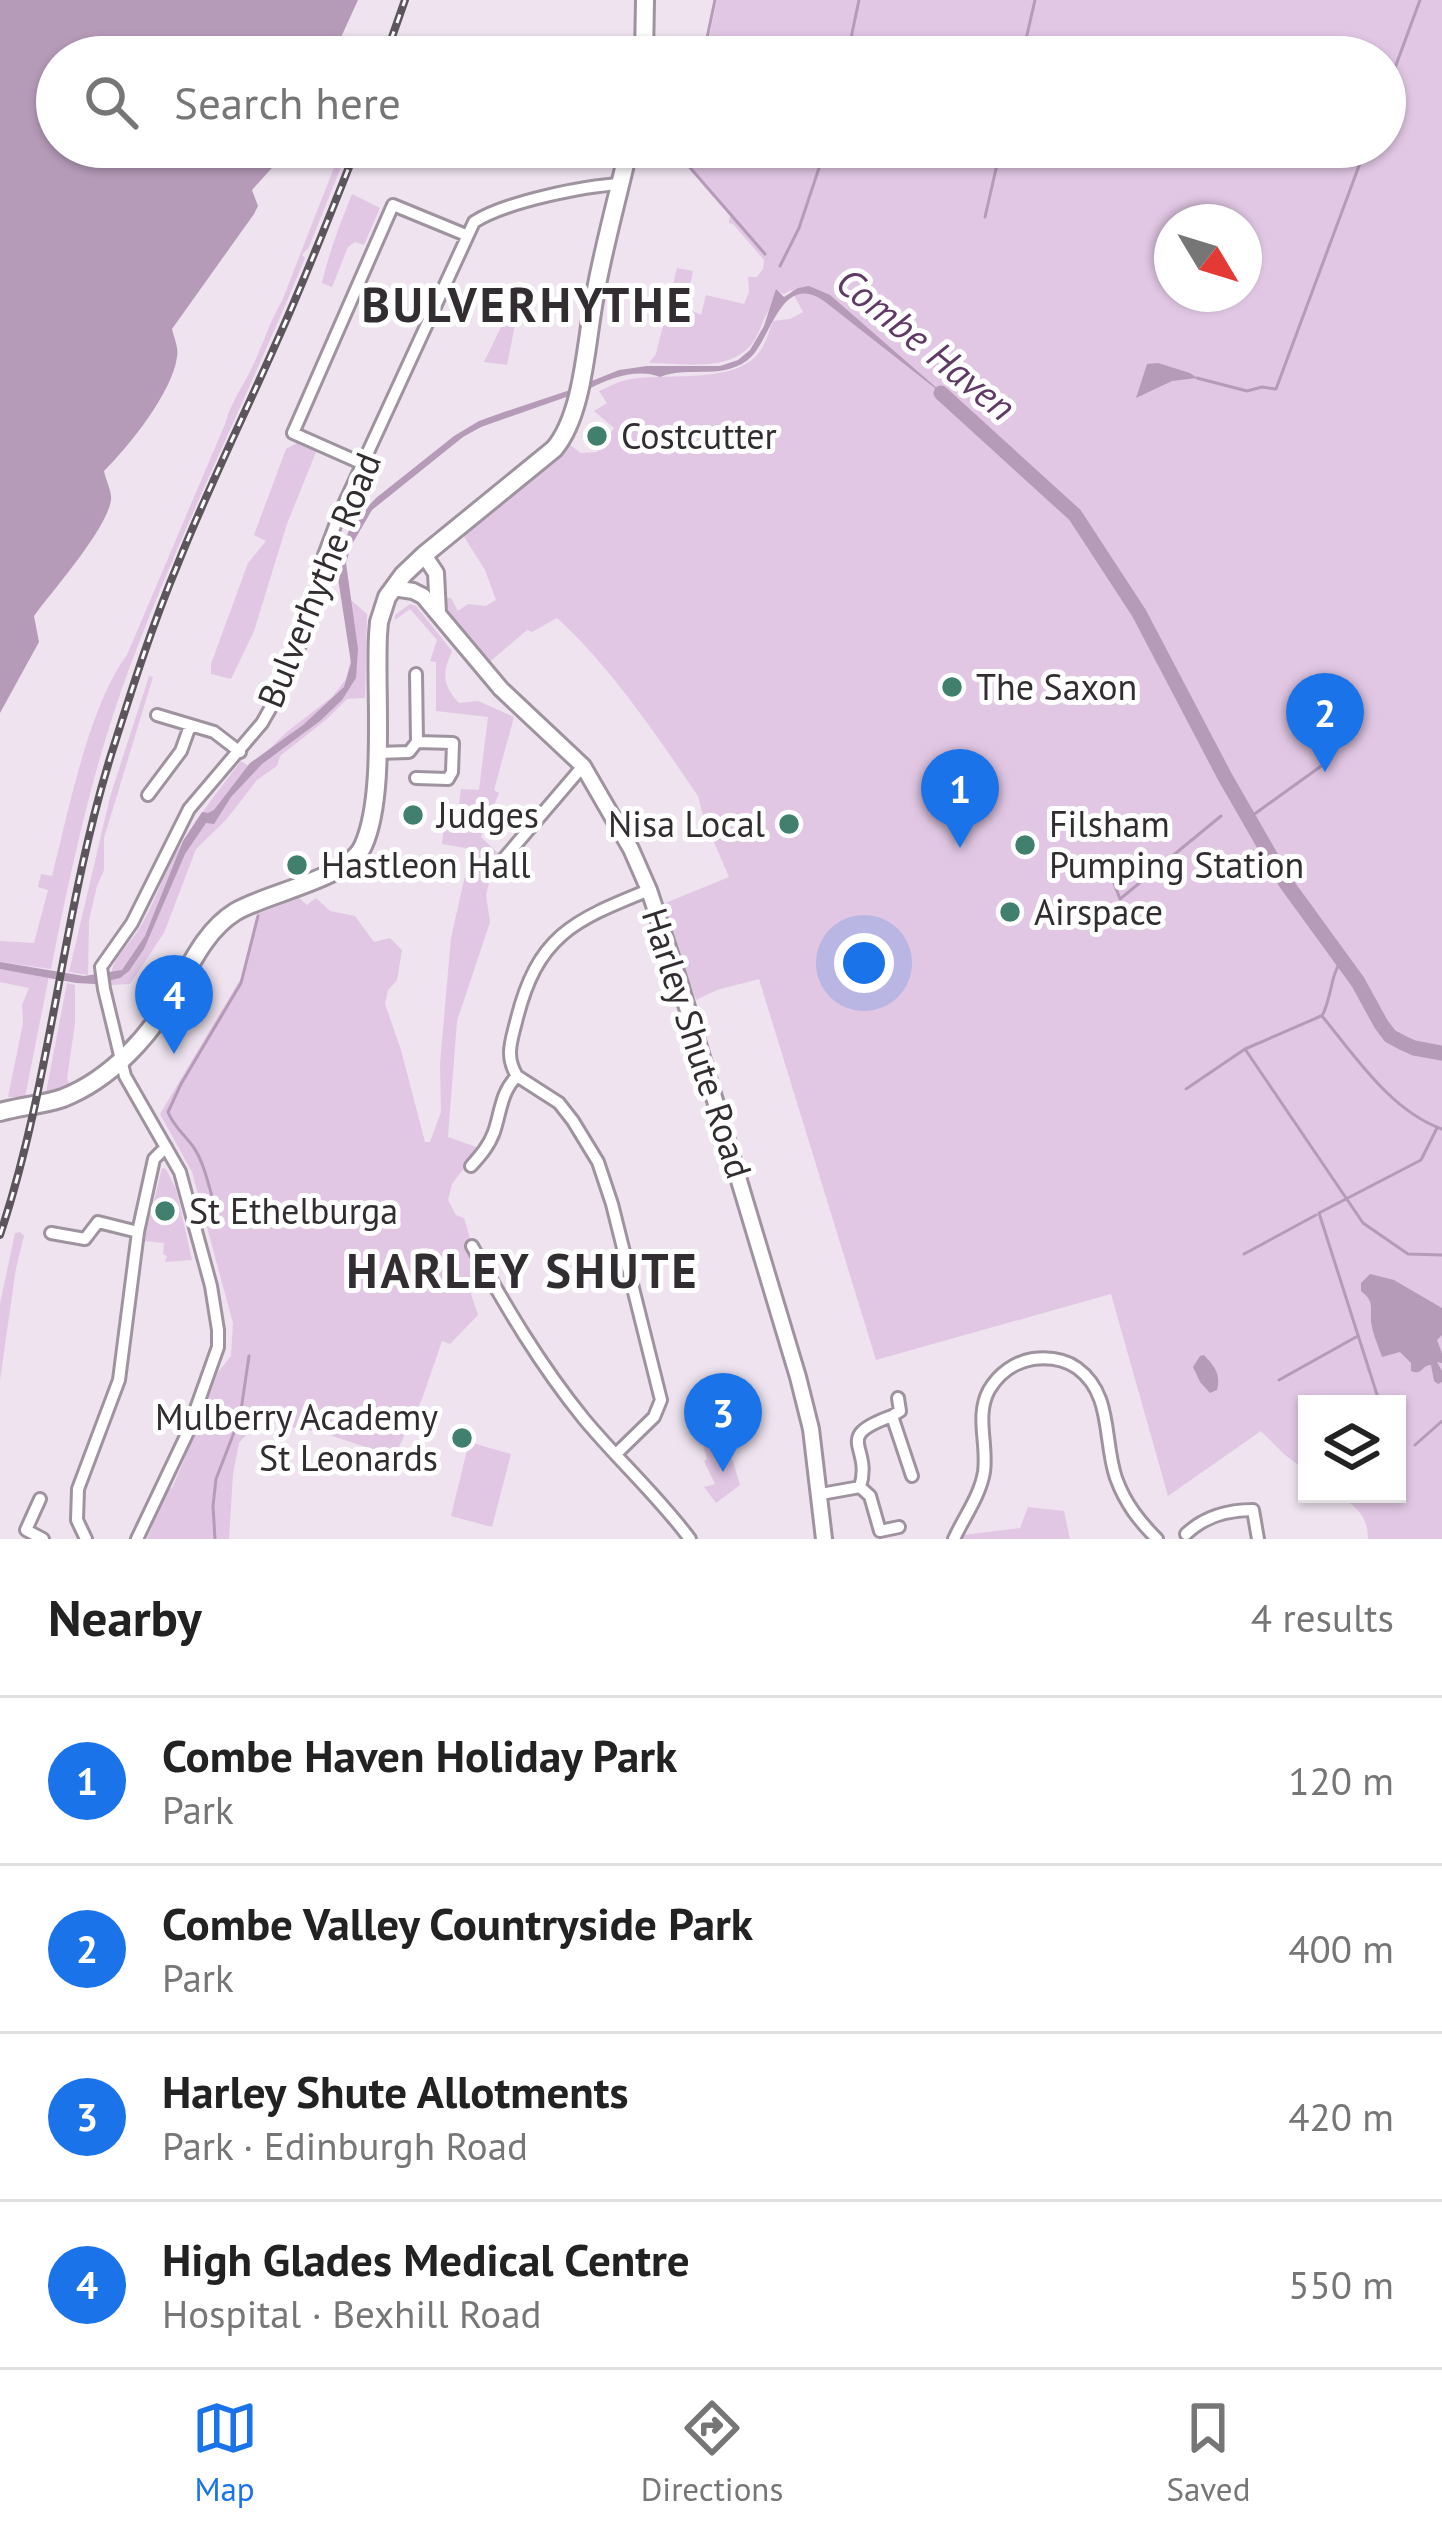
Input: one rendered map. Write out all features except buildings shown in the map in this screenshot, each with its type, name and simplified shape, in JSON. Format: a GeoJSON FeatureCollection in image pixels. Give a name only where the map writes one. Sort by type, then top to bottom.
{"type":"FeatureCollection","features":[{"type":"Feature","properties":{"kind":"highway"},"geometry":{"type":"LineString","coordinates":[[644,0],[644,36]]}},
{"type":"Feature","properties":{"kind":"highway"},"geometry":{"type":"LineString","coordinates":[[0,1111],[66,1097],[121,1061],[159,1018],[201,946],[222,922],[245,907],[356,858],[373,813],[379,622],[393,588],[418,560],[554,448],[566,431],[578,395],[594,297],[624,168]]}},
{"type":"Feature","properties":{"kind":"main road"},"geometry":{"type":"LineString","coordinates":[[418,560],[436,574],[438,613]]}},
{"type":"Feature","properties":{"kind":"main road","name":"Harley Shute Road"},"geometry":{"type":"LineString","coordinates":[[393,588],[418,592],[501,689],[583,766],[631,849],[680,984],[782,1318],[811,1429],[824,1539]]}},
{"type":"Feature","properties":{"kind":"street"},"geometry":{"type":"LineString","coordinates":[[363,464],[293,433],[393,205],[466,235],[474,222],[504,209],[598,185],[621,184]]}},
{"type":"Feature","properties":{"kind":"street","name":"Bulverhythe Road"},"geometry":{"type":"LineString","coordinates":[[137,1539],[187,1433],[218,1347],[212,1286],[180,1172],[128,1082],[101,967],[132,923],[189,809],[262,723],[290,672],[324,555],[466,235]]}},
{"type":"Feature","properties":{"kind":"street"},"geometry":{"type":"LineString","coordinates":[[376,753],[409,752],[417,742],[416,674]]}},
{"type":"Feature","properties":{"kind":"street"},"geometry":{"type":"LineString","coordinates":[[157,715],[214,732],[240,752]]}},
{"type":"Feature","properties":{"kind":"street"},"geometry":{"type":"LineString","coordinates":[[148,795],[182,751],[190,726]]}},
{"type":"Feature","properties":{"kind":"street"},"geometry":{"type":"LineString","coordinates":[[416,778],[448,779],[453,743],[417,742]]}},
{"type":"Feature","properties":{"kind":"street"},"geometry":{"type":"LineString","coordinates":[[501,862],[583,766]]}},
{"type":"Feature","properties":{"kind":"street"},"geometry":{"type":"LineString","coordinates":[[616,1454],[654,1417],[661,1400],[638,1306],[598,1162],[559,1103],[517,1076],[508,1052],[536,962],[555,940],[577,921],[649,890]]}},
{"type":"Feature","properties":{"kind":"street"},"geometry":{"type":"LineString","coordinates":[[471,1166],[493,1136],[505,1088],[517,1076]]}},
{"type":"Feature","properties":{"kind":"street"},"geometry":{"type":"LineString","coordinates":[[80,1536],[78,1489],[118,1380],[138,1232],[154,1160],[166,1147]]}},
{"type":"Feature","properties":{"kind":"street"},"geometry":{"type":"LineString","coordinates":[[51,1233],[85,1239],[98,1222],[138,1232]]}},
{"type":"Feature","properties":{"kind":"street"},"geometry":{"type":"LineString","coordinates":[[472,1246],[529,1346],[588,1424],[690,1539]]}},
{"type":"Feature","properties":{"kind":"street"},"geometry":{"type":"LineString","coordinates":[[954,1539],[983,1479],[983,1406],[990,1388],[1004,1371],[1046,1357],[1068,1362],[1096,1386],[1104,1406],[1115,1475],[1125,1500],[1156,1539]]}},
{"type":"Feature","properties":{"kind":"street"},"geometry":{"type":"LineString","coordinates":[[860,1487],[864,1473],[858,1434],[865,1425],[900,1411],[898,1398]]}},
{"type":"Feature","properties":{"kind":"street"},"geometry":{"type":"LineString","coordinates":[[892,1416],[912,1476]]}},
{"type":"Feature","properties":{"kind":"street"},"geometry":{"type":"LineString","coordinates":[[821,1494],[860,1487]]}},
{"type":"Feature","properties":{"kind":"street"},"geometry":{"type":"LineString","coordinates":[[860,1487],[870,1496],[880,1531],[899,1527]]}},
{"type":"Feature","properties":{"kind":"street"},"geometry":{"type":"LineString","coordinates":[[1253,1492],[1258,1539]]}},
{"type":"Feature","properties":{"kind":"street"},"geometry":{"type":"LineString","coordinates":[[40,1499],[26,1531],[43,1539]]}},
{"type":"Feature","properties":{"kind":"street"},"geometry":{"type":"LineString","coordinates":[[1186,1534],[1196,1520],[1253,1510]]}},
{"type":"Feature","properties":{"kind":"shaded area"},"geometry":{"type":"Polygon","coordinates":[[[0,0],[358,0],[342,36],[36,36],[36,168],[272,168],[252,190],[258,206],[254,214],[172,329],[177,354],[167,386],[137,433],[104,471],[111,497],[107,512],[90,543],[34,616],[39,642],[0,713],[0,0]]]}},
{"type":"Feature","properties":{"kind":"shaded area"},"geometry":{"type":"Polygon","coordinates":[[[717,0],[1442,0],[1442,1539],[1368,1539],[1360,1512],[1350,1503],[1406,1503],[1406,1395],[1298,1395],[1298,1465],[1261,1431],[1168,1496],[1111,1294],[876,1360],[759,979],[696,1000],[663,904],[729,877],[698,796],[615,680],[557,618],[532,632],[527,630],[485,666],[444,622],[441,598],[451,598],[458,611],[468,604],[486,606],[496,600],[485,570],[463,535],[570,445],[581,453],[597,452],[614,428],[594,411],[607,403],[599,391],[626,380],[730,370],[757,355],[773,321],[803,312],[791,290],[777,291],[756,338],[742,353],[718,363],[649,363],[656,354],[677,268],[693,271],[685,308],[701,315],[706,295],[744,304],[748,277],[757,277],[764,260],[729,223],[730,215],[691,168],[1406,168],[1406,36],[709,36],[717,0]]]}},
{"type":"Feature","properties":{"kind":"shaded area"},"geometry":{"type":"Polygon","coordinates":[[[334,168],[341,168],[129,669],[84,818],[51,969],[0,962],[0,941],[34,943],[48,890],[38,887],[41,874],[52,876],[81,761],[102,702],[282,301],[334,168]]]}},
{"type":"Feature","properties":{"kind":"shaded area"},"geometry":{"type":"Polygon","coordinates":[[[352,194],[380,208],[364,245],[355,242],[348,247],[332,287],[322,283],[352,194]]]}},
{"type":"Feature","properties":{"kind":"shaded area"},"geometry":{"type":"Polygon","coordinates":[[[809,286],[830,295],[954,403],[824,301],[798,294],[780,310],[752,356],[731,369],[624,376],[463,437],[372,510],[346,563],[358,649],[356,678],[320,721],[262,764],[214,824],[206,823],[185,854],[144,949],[129,971],[95,984],[0,969],[0,962],[84,976],[122,970],[145,936],[183,841],[202,812],[214,810],[250,763],[303,725],[344,687],[351,663],[338,578],[340,552],[352,523],[376,498],[479,421],[619,370],[720,366],[738,360],[764,326],[776,289],[784,297],[809,286]]]}},
{"type":"Feature","properties":{"kind":"shaded area"},"geometry":{"type":"Polygon","coordinates":[[[504,321],[515,325],[507,365],[484,362],[504,321]]]}},
{"type":"Feature","properties":{"kind":"shaded area"},"geometry":{"type":"Polygon","coordinates":[[[1158,363],[1197,378],[1172,381],[1136,398],[1147,364],[1158,363]]]}},
{"type":"Feature","properties":{"kind":"shaded area"},"geometry":{"type":"Polygon","coordinates":[[[297,443],[316,452],[287,524],[254,631],[231,679],[211,674],[248,563],[266,541],[254,535],[286,449],[297,443]]]}},
{"type":"Feature","properties":{"kind":"shaded area"},"geometry":{"type":"Polygon","coordinates":[[[343,593],[367,614],[365,698],[347,699],[257,780],[196,849],[164,933],[130,984],[111,985],[115,961],[144,920],[176,853],[232,772],[241,761],[250,767],[332,697],[346,679],[351,659],[343,593]]]}},
{"type":"Feature","properties":{"kind":"shaded area"},"geometry":{"type":"Polygon","coordinates":[[[410,604],[452,651],[445,678],[459,703],[478,701],[514,717],[494,790],[499,793],[481,837],[499,854],[486,895],[490,922],[457,1021],[448,1137],[479,1148],[452,1184],[448,1200],[456,1215],[464,1218],[469,1233],[473,1271],[467,1282],[478,1315],[450,1344],[442,1341],[422,1399],[392,1461],[378,1451],[323,1433],[258,1421],[239,1443],[229,1539],[147,1539],[218,1372],[231,1356],[233,1323],[192,1172],[160,1114],[241,978],[257,914],[299,898],[307,905],[316,898],[330,911],[355,916],[374,942],[390,938],[402,950],[397,980],[385,1004],[425,1142],[430,1142],[441,1112],[440,1063],[451,938],[471,849],[442,844],[444,827],[456,828],[461,789],[479,790],[488,717],[436,711],[436,662],[430,661],[437,640],[410,609],[395,620],[410,604]]]}},
{"type":"Feature","properties":{"kind":"shaded area"},"geometry":{"type":"Polygon","coordinates":[[[149,676],[153,677],[104,838],[104,870],[89,920],[88,975],[69,972],[110,797],[149,676]]]}},
{"type":"Feature","properties":{"kind":"shaded area"},"geometry":{"type":"Polygon","coordinates":[[[0,969],[49,976],[25,1097],[8,1097],[23,1023],[22,1005],[29,988],[0,982],[0,969]]]}},
{"type":"Feature","properties":{"kind":"shaded area"},"geometry":{"type":"Polygon","coordinates":[[[67,983],[75,985],[67,1079],[73,1089],[45,1098],[67,983]]]}},
{"type":"Feature","properties":{"kind":"shaded area"},"geometry":{"type":"Polygon","coordinates":[[[162,1168],[176,1189],[192,1260],[165,1262],[164,1243],[144,1241],[162,1168]]]}},
{"type":"Feature","properties":{"kind":"shaded area"},"geometry":{"type":"Polygon","coordinates":[[[15,1233],[24,1236],[0,1380],[0,1304],[15,1233]]]}},
{"type":"Feature","properties":{"kind":"shaded area"},"geometry":{"type":"Polygon","coordinates":[[[1370,1274],[1394,1280],[1442,1308],[1442,1335],[1437,1340],[1442,1363],[1437,1362],[1442,1382],[1434,1381],[1431,1365],[1411,1371],[1411,1363],[1400,1352],[1382,1357],[1370,1303],[1361,1291],[1361,1283],[1370,1274]]]}},
{"type":"Feature","properties":{"kind":"shaded area"},"geometry":{"type":"Polygon","coordinates":[[[1204,1355],[1218,1375],[1217,1390],[1210,1393],[1193,1367],[1204,1355]]]}},
{"type":"Feature","properties":{"kind":"shaded area"},"geometry":{"type":"Polygon","coordinates":[[[724,1431],[740,1485],[716,1503],[704,1487],[715,1484],[704,1461],[702,1441],[724,1431]]]}},
{"type":"Feature","properties":{"kind":"shaded area"},"geometry":{"type":"Polygon","coordinates":[[[469,1442],[511,1454],[492,1527],[451,1516],[469,1442]]]}},
{"type":"Feature","properties":{"kind":"shaded area"},"geometry":{"type":"Polygon","coordinates":[[[1028,1507],[1064,1511],[1070,1539],[963,1539],[964,1535],[1020,1528],[1028,1507]]]}},
{"type":"Feature","properties":{"kind":"waterway"},"geometry":{"type":"LineString","coordinates":[[707,36],[715,0]]}},
{"type":"Feature","properties":{"kind":"waterway"},"geometry":{"type":"LineString","coordinates":[[851,36],[859,0]]}},
{"type":"Feature","properties":{"kind":"waterway"},"geometry":{"type":"LineString","coordinates":[[1027,36],[1035,0]]}},
{"type":"Feature","properties":{"kind":"waterway"},"geometry":{"type":"LineString","coordinates":[[1406,38],[1420,0]]}},
{"type":"Feature","properties":{"kind":"waterway"},"geometry":{"type":"LineString","coordinates":[[690,168],[765,254]]}},
{"type":"Feature","properties":{"kind":"waterway"},"geometry":{"type":"LineString","coordinates":[[780,266],[799,228],[819,168]]}},
{"type":"Feature","properties":{"kind":"waterway"},"geometry":{"type":"LineString","coordinates":[[985,217],[996,168]]}},
{"type":"Feature","properties":{"kind":"waterway"},"geometry":{"type":"LineString","coordinates":[[1197,378],[1247,391],[1276,389],[1358,168]]}},
{"type":"Feature","properties":{"kind":"waterway","name":"Combe Haven"},"geometry":{"type":"LineString","coordinates":[[941,393],[1075,515],[1139,613],[1286,883],[1358,982],[1381,1024],[1403,1043],[1442,1053]]}},
{"type":"Feature","properties":{"kind":"waterway"},"geometry":{"type":"LineString","coordinates":[[1249,818],[1324,764]]}},
{"type":"Feature","properties":{"kind":"waterway"},"geometry":{"type":"LineString","coordinates":[[1111,875],[1120,899],[1221,816]]}},
{"type":"Feature","properties":{"kind":"waterway"},"geometry":{"type":"LineString","coordinates":[[214,1203],[200,1158],[168,1112],[241,983],[258,916]]}},
{"type":"Feature","properties":{"kind":"waterway"},"geometry":{"type":"LineString","coordinates":[[1342,959],[1322,1016],[1390,1096],[1442,1129]]}},
{"type":"Feature","properties":{"kind":"waterway"},"geometry":{"type":"LineString","coordinates":[[1186,1089],[1245,1049],[1321,1016]]}},
{"type":"Feature","properties":{"kind":"waterway"},"geometry":{"type":"LineString","coordinates":[[1245,1049],[1363,1223],[1408,1254],[1442,1255]]}},
{"type":"Feature","properties":{"kind":"waterway"},"geometry":{"type":"LineString","coordinates":[[1377,1395],[1319,1213],[1421,1160],[1437,1128]]}},
{"type":"Feature","properties":{"kind":"waterway"},"geometry":{"type":"LineString","coordinates":[[1244,1254],[1316,1215]]}},
{"type":"Feature","properties":{"kind":"waterway"},"geometry":{"type":"LineString","coordinates":[[1279,1380],[1356,1337]]}},
{"type":"Feature","properties":{"kind":"waterway"},"geometry":{"type":"LineString","coordinates":[[215,1539],[216,1479],[240,1417],[249,1356]]}},
{"type":"Feature","properties":{"kind":"waterway"},"geometry":{"type":"LineString","coordinates":[[1415,1445],[1442,1421]]}},
{"type":"Feature","properties":{"kind":"railway"},"geometry":{"type":"LineString","coordinates":[[392,36],[405,0]]}},
{"type":"Feature","properties":{"kind":"railway"},"geometry":{"type":"LineString","coordinates":[[0,1235],[32,1116],[94,815],[134,684],[189,538],[348,168]]}},
{"type":"Feature","properties":{"kind":"place","name":"Costcutter"},"geometry":{"type":"Point","coordinates":[597,436]}},
{"type":"Feature","properties":{"kind":"place","name":"The Saxon"},"geometry":{"type":"Point","coordinates":[952,687]}},
{"type":"Feature","properties":{"kind":"place","name":"Combe Valley Countryside Park"},"geometry":{"type":"Point","coordinates":[1325,772]}},
{"type":"Feature","properties":{"kind":"place","name":"Judges"},"geometry":{"type":"Point","coordinates":[413,815]}},
{"type":"Feature","properties":{"kind":"place","name":"Nisa Local"},"geometry":{"type":"Point","coordinates":[789,824]}},
{"type":"Feature","properties":{"kind":"place","name":"Filsham Pumping Station"},"geometry":{"type":"Point","coordinates":[1025,845]}},
{"type":"Feature","properties":{"kind":"place","name":"Combe Haven Holiday Park"},"geometry":{"type":"Point","coordinates":[960,848]}},
{"type":"Feature","properties":{"kind":"place","name":"Hastleon Hall"},"geometry":{"type":"Point","coordinates":[297,865]}},
{"type":"Feature","properties":{"kind":"place","name":"Airspace"},"geometry":{"type":"Point","coordinates":[1010,912]}},
{"type":"Feature","properties":{"kind":"place","name":"High Glades Medical Centre"},"geometry":{"type":"Point","coordinates":[174,1054]}},
{"type":"Feature","properties":{"kind":"place","name":"St Ethelburga"},"geometry":{"type":"Point","coordinates":[165,1211]}},
{"type":"Feature","properties":{"kind":"place","name":"Mulberry Academy St Leonards"},"geometry":{"type":"Point","coordinates":[462,1438]}},
{"type":"Feature","properties":{"kind":"place","name":"Harley Shute Allotments"},"geometry":{"type":"Point","coordinates":[723,1472]}},
{"type":"Feature","properties":{"kind":"district","name":"BULVERHYTHE"},"geometry":{"type":"Point","coordinates":[528,305]}},
{"type":"Feature","properties":{"kind":"district","name":"HARLEY SHUTE"},"geometry":{"type":"Point","coordinates":[523,1271]}}]}
